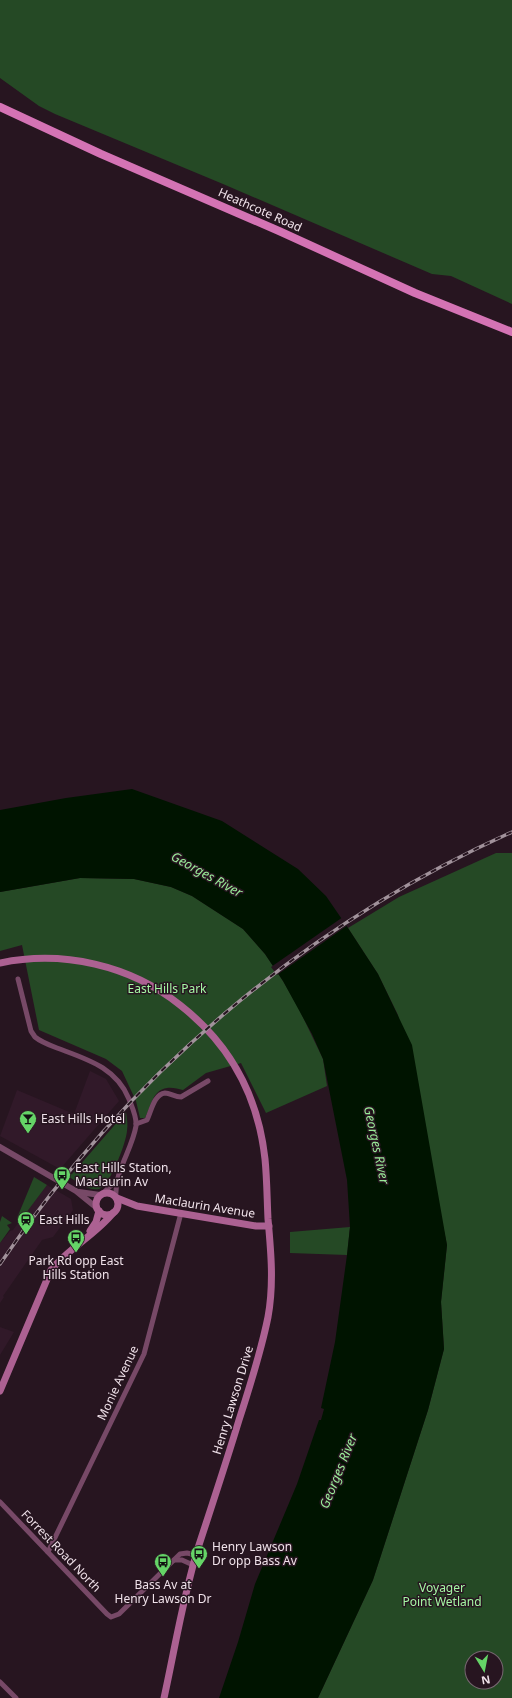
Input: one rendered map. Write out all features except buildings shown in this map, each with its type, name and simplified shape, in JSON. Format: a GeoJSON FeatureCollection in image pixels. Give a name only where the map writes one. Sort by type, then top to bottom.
{"type":"FeatureCollection","features":[{"type":"Feature","properties":{"kind":"main road","name":"Heathcote Road"},"geometry":{"type":"LineString","coordinates":[[0,107],[101,154],[279,231],[414,293],[512,332]]}},
{"type":"Feature","properties":{"kind":"main road","name":"Henry Lawson Drive"},"geometry":{"type":"LineString","coordinates":[[0,963],[28,959],[59,958],[99,965],[131,976],[167,995],[199,1020],[215,1037],[244,1079],[250,1094],[260,1130],[264,1156],[271,1238],[271,1284],[269,1307],[255,1371],[193,1565],[164,1698]]}},
{"type":"Feature","properties":{"kind":"main road"},"geometry":{"type":"LineString","coordinates":[[0,1391],[51,1270],[84,1239],[100,1227],[114,1212],[119,1205],[117,1197],[110,1193],[102,1194],[96,1202],[98,1210],[96,1222],[84,1239]]}},
{"type":"Feature","properties":{"kind":"main road","name":"Maclaurin Avenue"},"geometry":{"type":"LineString","coordinates":[[117,1197],[137,1206],[256,1226],[269,1226]]}},
{"type":"Feature","properties":{"kind":"main road","name":"Maclaurin Avenue"},"geometry":{"type":"LineString","coordinates":[[114,1212],[137,1206]]}},
{"type":"Feature","properties":{"kind":"main road"},"geometry":{"type":"LineString","coordinates":[[98,1210],[106,1215],[114,1212]]}},
{"type":"Feature","properties":{"kind":"street"},"geometry":{"type":"LineString","coordinates":[[18,979],[34,1037],[93,1062],[109,1071],[124,1088],[132,1108],[136,1124],[131,1144],[117,1180],[117,1197]]}},
{"type":"Feature","properties":{"kind":"street"},"geometry":{"type":"LineString","coordinates":[[136,1124],[147,1120],[158,1096],[166,1093],[181,1097],[208,1081]]}},
{"type":"Feature","properties":{"kind":"street"},"geometry":{"type":"LineString","coordinates":[[0,1147],[76,1191],[98,1210]]}},
{"type":"Feature","properties":{"kind":"street"},"geometry":{"type":"LineString","coordinates":[[76,1191],[102,1194],[117,1180]]}},
{"type":"Feature","properties":{"kind":"street","name":"Monie Avenue"},"geometry":{"type":"LineString","coordinates":[[48,1552],[144,1354],[181,1213]]}},
{"type":"Feature","properties":{"kind":"street","name":"Forrest Road North"},"geometry":{"type":"LineString","coordinates":[[0,1502],[107,1614],[114,1617],[119,1614],[174,1560]]}},
{"type":"Feature","properties":{"kind":"street"},"geometry":{"type":"LineString","coordinates":[[174,1560],[184,1553],[196,1555]]}},
{"type":"Feature","properties":{"kind":"street"},"geometry":{"type":"LineString","coordinates":[[174,1560],[182,1560],[193,1565]]}},
{"type":"Feature","properties":{"kind":"street"},"geometry":{"type":"LineString","coordinates":[[0,1682],[16,1698]]}},
{"type":"Feature","properties":{"kind":"shaded area"},"geometry":{"type":"Polygon","coordinates":[[[90,1071],[106,1079],[119,1101],[60,1169],[0,1136],[17,1090],[74,1114],[90,1071]]]}},
{"type":"Feature","properties":{"kind":"shaded area"},"geometry":{"type":"Polygon","coordinates":[[[47,1185],[71,1199],[73,1210],[53,1237],[42,1240],[3,1296],[4,1297],[0,1303],[0,1243],[10,1231],[13,1230],[47,1185]]]}},
{"type":"Feature","properties":{"kind":"shaded area"},"geometry":{"type":"Polygon","coordinates":[[[0,1327],[14,1332],[0,1355],[0,1327]]]}},
{"type":"Feature","properties":{"kind":"green space"},"geometry":{"type":"Polygon","coordinates":[[[0,0],[512,0],[512,304],[451,276],[432,274],[39,106],[0,78],[0,0]]]}},
{"type":"Feature","properties":{"kind":"green space","name":"Voyager Point Wetland"},"geometry":{"type":"Polygon","coordinates":[[[496,853],[512,853],[512,1698],[318,1698],[373,1580],[428,1410],[444,1349],[441,1302],[447,1245],[398,1015],[378,974],[348,928],[399,897],[496,853]]]}},
{"type":"Feature","properties":{"kind":"green space","name":"East Hills Park"},"geometry":{"type":"Polygon","coordinates":[[[80,878],[134,879],[171,887],[192,896],[243,929],[265,954],[299,1009],[323,1059],[327,1086],[266,1113],[241,1063],[206,1073],[183,1090],[171,1088],[162,1089],[155,1095],[145,1118],[140,1118],[136,1101],[122,1071],[106,1059],[39,1030],[22,945],[0,951],[0,892],[80,878]]]}},
{"type":"Feature","properties":{"kind":"green space"},"geometry":{"type":"Polygon","coordinates":[[[126,1112],[127,1129],[124,1145],[117,1163],[103,1186],[99,1189],[91,1189],[83,1186],[68,1176],[72,1174],[126,1112]]]}},
{"type":"Feature","properties":{"kind":"green space"},"geometry":{"type":"Polygon","coordinates":[[[34,1177],[47,1185],[20,1221],[17,1218],[34,1177]]]}},
{"type":"Feature","properties":{"kind":"green space"},"geometry":{"type":"Polygon","coordinates":[[[2,1216],[12,1223],[7,1225],[10,1229],[0,1243],[0,1222],[2,1216]]]}},
{"type":"Feature","properties":{"kind":"green space"},"geometry":{"type":"Polygon","coordinates":[[[350,1227],[347,1255],[290,1253],[290,1232],[350,1227]]]}},
{"type":"Feature","properties":{"kind":"water","name":"Georges River"},"geometry":{"type":"Polygon","coordinates":[[[132,789],[222,821],[298,869],[326,896],[378,974],[412,1045],[447,1245],[441,1302],[444,1349],[428,1410],[373,1580],[318,1698],[219,1698],[238,1642],[255,1584],[297,1484],[319,1420],[321,1420],[324,1409],[321,1408],[335,1342],[350,1227],[347,1180],[323,1059],[312,1034],[283,981],[265,954],[243,929],[192,896],[171,887],[134,879],[80,878],[0,892],[0,810],[66,798],[132,789]]]}},
{"type":"Feature","properties":{"kind":"pier"},"geometry":{"type":"Polygon","coordinates":[[[343,917],[348,925],[277,975],[271,967],[343,917]]]}},
{"type":"Feature","properties":{"kind":"railway"},"geometry":{"type":"LineString","coordinates":[[0,1264],[50,1195],[104,1130],[163,1069],[226,1012],[293,960],[363,912],[436,870],[512,832]]}},
{"type":"Feature","properties":{"kind":"place","name":"East Hills Hotel"},"geometry":{"type":"Point","coordinates":[28,1134]}},
{"type":"Feature","properties":{"kind":"place","name":"East Hills Station, Maclaurin Av"},"geometry":{"type":"Point","coordinates":[62,1190]}},
{"type":"Feature","properties":{"kind":"place","name":"East Hills"},"geometry":{"type":"Point","coordinates":[26,1235]}},
{"type":"Feature","properties":{"kind":"place","name":"Park Rd opp East Hills Station"},"geometry":{"type":"Point","coordinates":[76,1253]}},
{"type":"Feature","properties":{"kind":"place","name":"Henry Lawson Dr opp Bass Av"},"geometry":{"type":"Point","coordinates":[199,1569]}},
{"type":"Feature","properties":{"kind":"place","name":"Bass Av at Henry Lawson Dr"},"geometry":{"type":"Point","coordinates":[163,1577]}}]}
